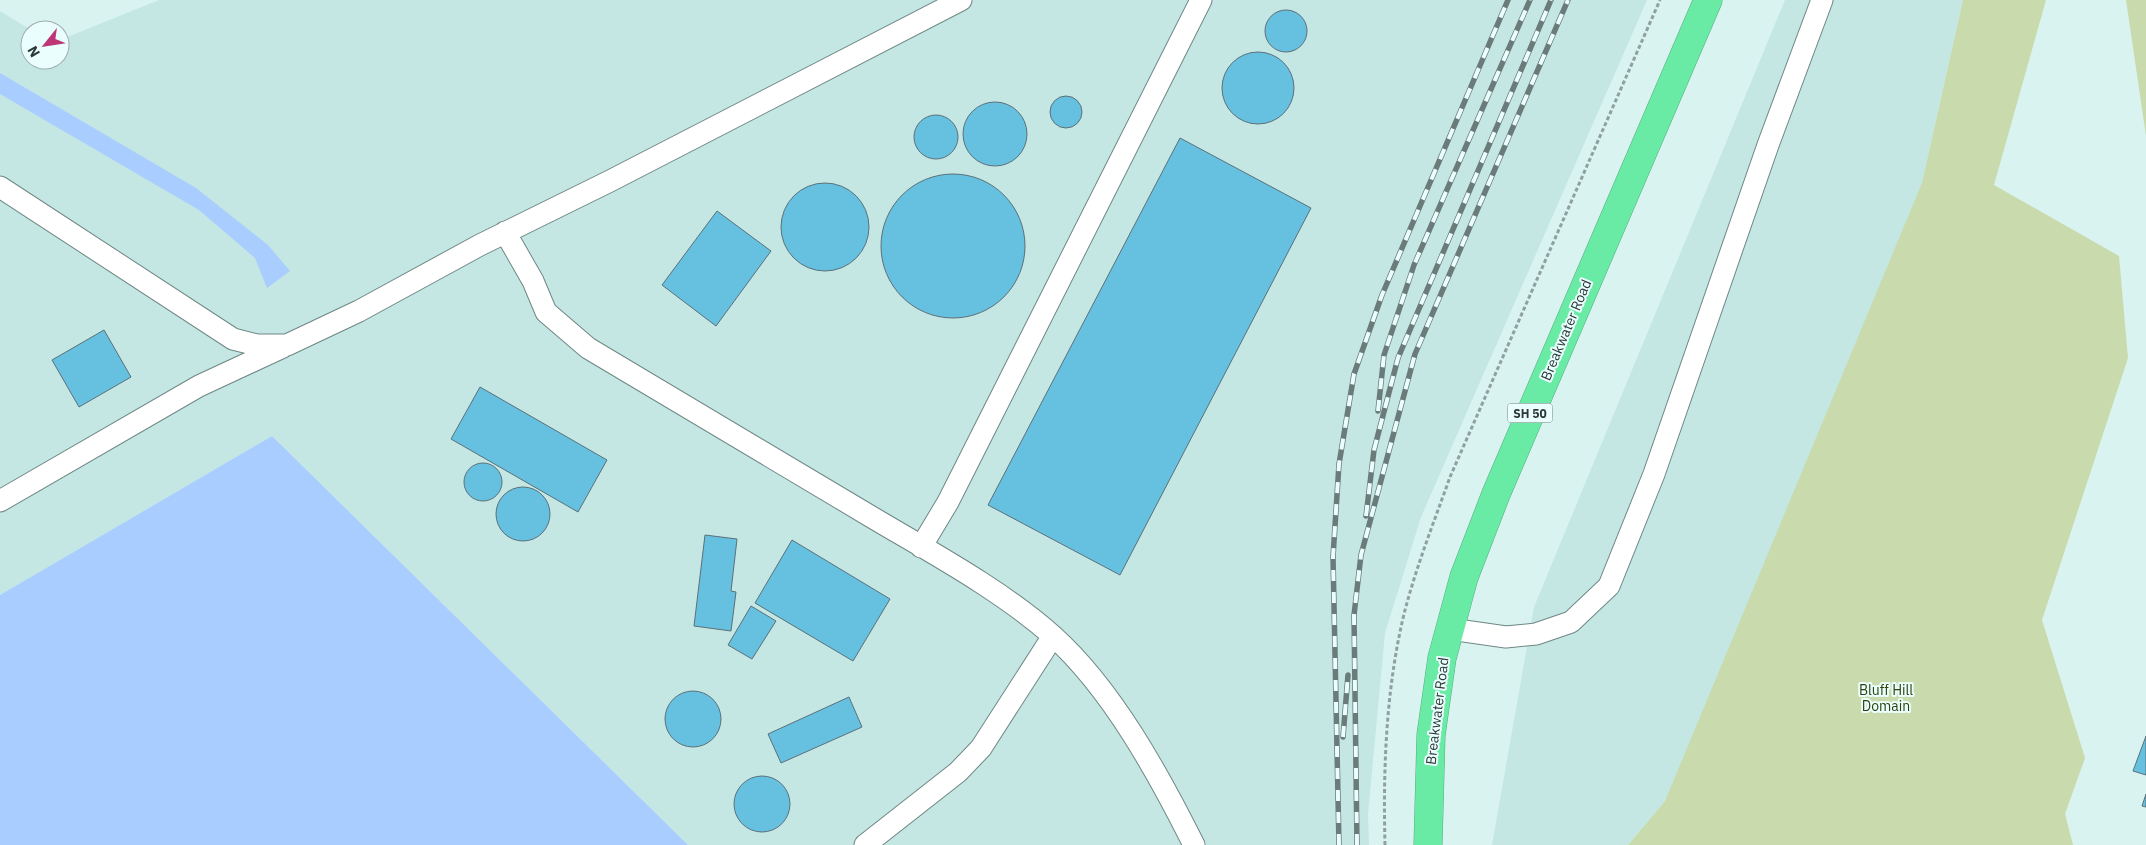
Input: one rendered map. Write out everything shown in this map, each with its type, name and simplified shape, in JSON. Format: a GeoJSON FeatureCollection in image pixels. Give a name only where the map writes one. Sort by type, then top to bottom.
{"type":"FeatureCollection","features":[{"type":"Feature","properties":{"kind":"highway","name":"Breakwater Road"},"geometry":{"type":"LineString","coordinates":[[1428,845],[1431,735],[1442,658],[1464,577],[1496,494],[1708,0]]}},
{"type":"Feature","properties":{"kind":"lane"},"geometry":{"type":"LineString","coordinates":[[0,501],[199,386],[359,312],[505,232],[610,181],[961,0]]}},
{"type":"Feature","properties":{"kind":"lane"},"geometry":{"type":"LineString","coordinates":[[921,547],[952,493],[1202,0]]}},
{"type":"Feature","properties":{"kind":"lane"},"geometry":{"type":"LineString","coordinates":[[1450,629],[1506,637],[1536,634],[1571,622],[1609,586],[1654,474],[1768,145],[1822,0]]}},
{"type":"Feature","properties":{"kind":"lane"},"geometry":{"type":"LineString","coordinates":[[0,186],[232,339],[257,345],[287,346]]}},
{"type":"Feature","properties":{"kind":"lane"},"geometry":{"type":"LineString","coordinates":[[505,232],[532,281],[546,312],[588,348],[990,588],[1053,636],[1093,678],[1129,730],[1163,782],[1194,845]]}},
{"type":"Feature","properties":{"kind":"lane"},"geometry":{"type":"LineString","coordinates":[[865,845],[958,772],[981,748],[1053,636]]}},
{"type":"Feature","properties":{"kind":"shaded area"},"geometry":{"type":"Polygon","coordinates":[[[159,0],[1647,0],[1421,517],[1385,633],[1368,814],[1369,845],[688,845],[272,436],[0,595],[0,11],[20,23],[20,70],[70,70],[70,36],[159,0]]]}},
{"type":"Feature","properties":{"kind":"shaded area"},"geometry":{"type":"Polygon","coordinates":[[[1785,0],[1963,0],[1871,413],[1665,801],[1628,845],[1492,845],[1534,607],[1785,0]]]}},
{"type":"Feature","properties":{"kind":"green space","name":"Bluff Hill Domain"},"geometry":{"type":"Polygon","coordinates":[[[1963,0],[2046,0],[1994,185],[2119,256],[2128,358],[2042,620],[2085,758],[2065,814],[2073,845],[1628,845],[1665,801],[1922,183],[1963,0]]]}},
{"type":"Feature","properties":{"kind":"green space"},"geometry":{"type":"Polygon","coordinates":[[[2126,0],[2146,0],[2146,136],[2126,0]]]}},
{"type":"Feature","properties":{"kind":"water"},"geometry":{"type":"Polygon","coordinates":[[[0,73],[196,188],[268,245],[290,271],[267,288],[255,258],[199,210],[0,94],[0,73]]]}},
{"type":"Feature","properties":{"kind":"water"},"geometry":{"type":"Polygon","coordinates":[[[272,436],[688,845],[0,845],[0,595],[272,436]]]}},
{"type":"Feature","properties":{"kind":"building"},"geometry":{"type":"Polygon","coordinates":[[[1290,10],[1298,13],[1304,19],[1307,31],[1304,43],[1298,49],[1282,52],[1274,49],[1268,43],[1265,27],[1268,19],[1274,13],[1290,10]]]}},
{"type":"Feature","properties":{"kind":"building"},"geometry":{"type":"Polygon","coordinates":[[[1258,52],[1278,58],[1288,68],[1294,88],[1288,108],[1278,118],[1258,124],[1238,118],[1228,108],[1222,88],[1228,68],[1238,58],[1258,52]]]}},
{"type":"Feature","properties":{"kind":"building"},"geometry":{"type":"Polygon","coordinates":[[[1066,96],[1077,101],[1082,112],[1077,123],[1066,128],[1055,123],[1050,112],[1055,101],[1066,96]]]}},
{"type":"Feature","properties":{"kind":"building"},"geometry":{"type":"Polygon","coordinates":[[[995,102],[1013,108],[1021,116],[1027,134],[1021,152],[1013,160],[995,166],[977,160],[969,152],[963,134],[969,116],[977,108],[995,102]]]}},
{"type":"Feature","properties":{"kind":"building"},"geometry":{"type":"Polygon","coordinates":[[[936,115],[948,119],[954,125],[958,137],[954,149],[948,155],[936,159],[924,155],[918,149],[914,137],[918,125],[924,119],[936,115]]]}},
{"type":"Feature","properties":{"kind":"building"},"geometry":{"type":"Polygon","coordinates":[[[1180,138],[1311,208],[1120,575],[988,505],[1180,138]]]}},
{"type":"Feature","properties":{"kind":"building"},"geometry":{"type":"Polygon","coordinates":[[[953,174],[980,180],[1004,195],[1019,219],[1025,246],[1019,273],[1004,297],[980,312],[953,318],[926,312],[902,297],[887,273],[881,246],[887,219],[902,195],[926,180],[953,174]]]}},
{"type":"Feature","properties":{"kind":"building"},"geometry":{"type":"Polygon","coordinates":[[[825,183],[842,187],[856,196],[865,210],[869,227],[865,244],[856,258],[842,267],[825,271],[808,267],[794,258],[785,244],[781,227],[785,210],[794,196],[808,187],[825,183]]]}},
{"type":"Feature","properties":{"kind":"building"},"geometry":{"type":"Polygon","coordinates":[[[717,211],[771,251],[716,326],[662,285],[717,211]]]}},
{"type":"Feature","properties":{"kind":"building"},"geometry":{"type":"Polygon","coordinates":[[[104,330],[131,377],[79,407],[52,360],[104,330]]]}},
{"type":"Feature","properties":{"kind":"building"},"geometry":{"type":"Polygon","coordinates":[[[480,387],[607,460],[578,512],[451,439],[480,387]]]}},
{"type":"Feature","properties":{"kind":"building"},"geometry":{"type":"Polygon","coordinates":[[[483,463],[496,469],[502,482],[496,495],[483,501],[470,495],[464,482],[470,469],[483,463]]]}},
{"type":"Feature","properties":{"kind":"building"},"geometry":{"type":"Polygon","coordinates":[[[518,487],[528,487],[538,491],[546,499],[550,514],[546,529],[538,537],[528,541],[518,541],[508,537],[500,529],[496,519],[496,509],[500,499],[508,491],[518,487]]]}},
{"type":"Feature","properties":{"kind":"building"},"geometry":{"type":"Polygon","coordinates":[[[705,535],[737,539],[731,591],[736,592],[731,631],[694,626],[705,535]]]}},
{"type":"Feature","properties":{"kind":"building"},"geometry":{"type":"Polygon","coordinates":[[[792,540],[890,599],[853,661],[755,603],[792,540]]]}},
{"type":"Feature","properties":{"kind":"building"},"geometry":{"type":"Polygon","coordinates":[[[751,606],[776,621],[752,659],[728,645],[751,606]]]}},
{"type":"Feature","properties":{"kind":"building"},"geometry":{"type":"Polygon","coordinates":[[[693,691],[704,693],[713,699],[719,708],[721,719],[719,730],[713,739],[704,745],[693,747],[682,745],[673,739],[667,730],[665,719],[667,708],[673,699],[682,693],[693,691]]]}},
{"type":"Feature","properties":{"kind":"building"},"geometry":{"type":"Polygon","coordinates":[[[849,697],[862,727],[781,763],[768,734],[849,697]]]}},
{"type":"Feature","properties":{"kind":"building"},"geometry":{"type":"Polygon","coordinates":[[[2146,736],[2146,775],[2133,771],[2146,736]]]}},
{"type":"Feature","properties":{"kind":"building"},"geometry":{"type":"Polygon","coordinates":[[[757,776],[767,776],[782,784],[788,793],[790,804],[788,815],[782,824],[767,832],[757,832],[746,827],[739,820],[734,809],[734,799],[739,788],[746,781],[757,776]]]}},
{"type":"Feature","properties":{"kind":"building"},"geometry":{"type":"Polygon","coordinates":[[[2146,794],[2146,807],[2142,806],[2146,794]]]}},
{"type":"Feature","properties":{"kind":"railway"},"geometry":{"type":"LineString","coordinates":[[1339,845],[1333,557],[1339,464],[1354,374],[1382,295],[1508,0]]}},
{"type":"Feature","properties":{"kind":"railway"},"geometry":{"type":"LineString","coordinates":[[1378,411],[1384,355],[1414,265],[1530,0]]}},
{"type":"Feature","properties":{"kind":"railway"},"geometry":{"type":"LineString","coordinates":[[1366,516],[1374,450],[1398,358],[1551,0]]}},
{"type":"Feature","properties":{"kind":"railway"},"geometry":{"type":"LineString","coordinates":[[1357,845],[1354,615],[1361,555],[1415,354],[1568,0]]}},
{"type":"Feature","properties":{"kind":"railway"},"geometry":{"type":"LineString","coordinates":[[1343,737],[1348,675]]}}]}
